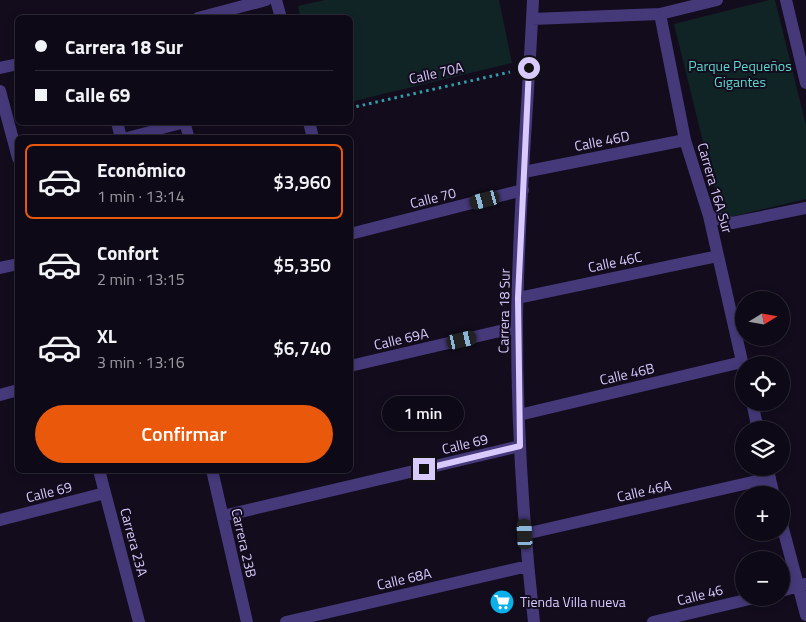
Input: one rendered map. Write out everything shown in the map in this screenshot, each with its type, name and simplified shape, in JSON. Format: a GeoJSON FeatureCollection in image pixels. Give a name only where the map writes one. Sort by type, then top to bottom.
{"type":"FeatureCollection","features":[{"type":"Feature","properties":{"kind":"street"},"geometry":{"type":"LineString","coordinates":[[209,15],[266,0]]}},
{"type":"Feature","properties":{"kind":"street"},"geometry":{"type":"LineString","coordinates":[[276,0],[280,15]]}},
{"type":"Feature","properties":{"kind":"street","name":"Carrera 18 Sur"},"geometry":{"type":"LineString","coordinates":[[533,0],[517,327],[520,446],[525,534],[534,622]]}},
{"type":"Feature","properties":{"kind":"street"},"geometry":{"type":"LineString","coordinates":[[532,19],[660,14],[717,0]]}},
{"type":"Feature","properties":{"kind":"street"},"geometry":{"type":"LineString","coordinates":[[786,0],[806,83]]}},
{"type":"Feature","properties":{"kind":"street","name":"Carrera 16A Sur"},"geometry":{"type":"LineString","coordinates":[[660,14],[685,140],[708,216],[741,356]]}},
{"type":"Feature","properties":{"kind":"street"},"geometry":{"type":"LineString","coordinates":[[0,68],[15,65]]}},
{"type":"Feature","properties":{"kind":"street"},"geometry":{"type":"LineString","coordinates":[[0,91],[15,147]]}},
{"type":"Feature","properties":{"kind":"street","name":"Calle 46D"},"geometry":{"type":"LineString","coordinates":[[524,172],[685,140]]}},
{"type":"Feature","properties":{"kind":"street","name":"Calle 70"},"geometry":{"type":"LineString","coordinates":[[353,233],[523,190]]}},
{"type":"Feature","properties":{"kind":"street"},"geometry":{"type":"LineString","coordinates":[[708,216],[732,223],[806,208]]}},
{"type":"Feature","properties":{"kind":"street","name":"Calle 46C"},"geometry":{"type":"LineString","coordinates":[[518,298],[718,256]]}},
{"type":"Feature","properties":{"kind":"street"},"geometry":{"type":"LineString","coordinates":[[0,268],[15,265]]}},
{"type":"Feature","properties":{"kind":"street","name":"Calle 69A"},"geometry":{"type":"LineString","coordinates":[[353,365],[517,327]]}},
{"type":"Feature","properties":{"kind":"street","name":"Calle 46B"},"geometry":{"type":"LineString","coordinates":[[519,415],[735,368]]}},
{"type":"Feature","properties":{"kind":"street"},"geometry":{"type":"LineString","coordinates":[[0,395],[15,391]]}},
{"type":"Feature","properties":{"kind":"street","name":"Calle 69"},"geometry":{"type":"LineString","coordinates":[[223,516],[520,446]]}},
{"type":"Feature","properties":{"kind":"street","name":"Carrera 23A"},"geometry":{"type":"LineString","coordinates":[[101,473],[139,622]]}},
{"type":"Feature","properties":{"kind":"street","name":"Carrera 23B"},"geometry":{"type":"LineString","coordinates":[[213,473],[247,622]]}},
{"type":"Feature","properties":{"kind":"street","name":"Calle 46A"},"geometry":{"type":"LineString","coordinates":[[525,534],[757,476]]}},
{"type":"Feature","properties":{"kind":"street","name":"Calle 69"},"geometry":{"type":"LineString","coordinates":[[0,520],[106,493]]}},
{"type":"Feature","properties":{"kind":"street"},"geometry":{"type":"LineString","coordinates":[[788,541],[802,585],[806,615]]}},
{"type":"Feature","properties":{"kind":"street","name":"Calle 68A"},"geometry":{"type":"LineString","coordinates":[[286,622],[528,566]]}},
{"type":"Feature","properties":{"kind":"street","name":"Calle 46"},"geometry":{"type":"LineString","coordinates":[[653,622],[735,603]]}},
{"type":"Feature","properties":{"kind":"lane"},"geometry":{"type":"LineString","coordinates":[[137,135],[178,125]]}},
{"type":"Feature","properties":{"kind":"path","name":"Calle 70A"},"geometry":{"type":"LineString","coordinates":[[353,107],[529,68]]}},
{"type":"Feature","properties":{"kind":"green space"},"geometry":{"type":"Polygon","coordinates":[[[325,0],[499,0],[512,63],[353,101],[353,15],[300,15],[298,6],[325,0]]]}},
{"type":"Feature","properties":{"kind":"green space","name":"Parque Pequeños Gigantes"},"geometry":{"type":"Polygon","coordinates":[[[775,0],[806,125],[806,199],[722,219],[674,24],[775,0]]]}},
{"type":"Feature","properties":{"kind":"place","name":"Tienda Villa nueva"},"geometry":{"type":"Point","coordinates":[502,602]}},
{"type":"Feature","properties":{"kind":"route"},"geometry":{"type":"LineString","coordinates":[[424,469],[520,446],[517,327],[529,68]]}}]}
